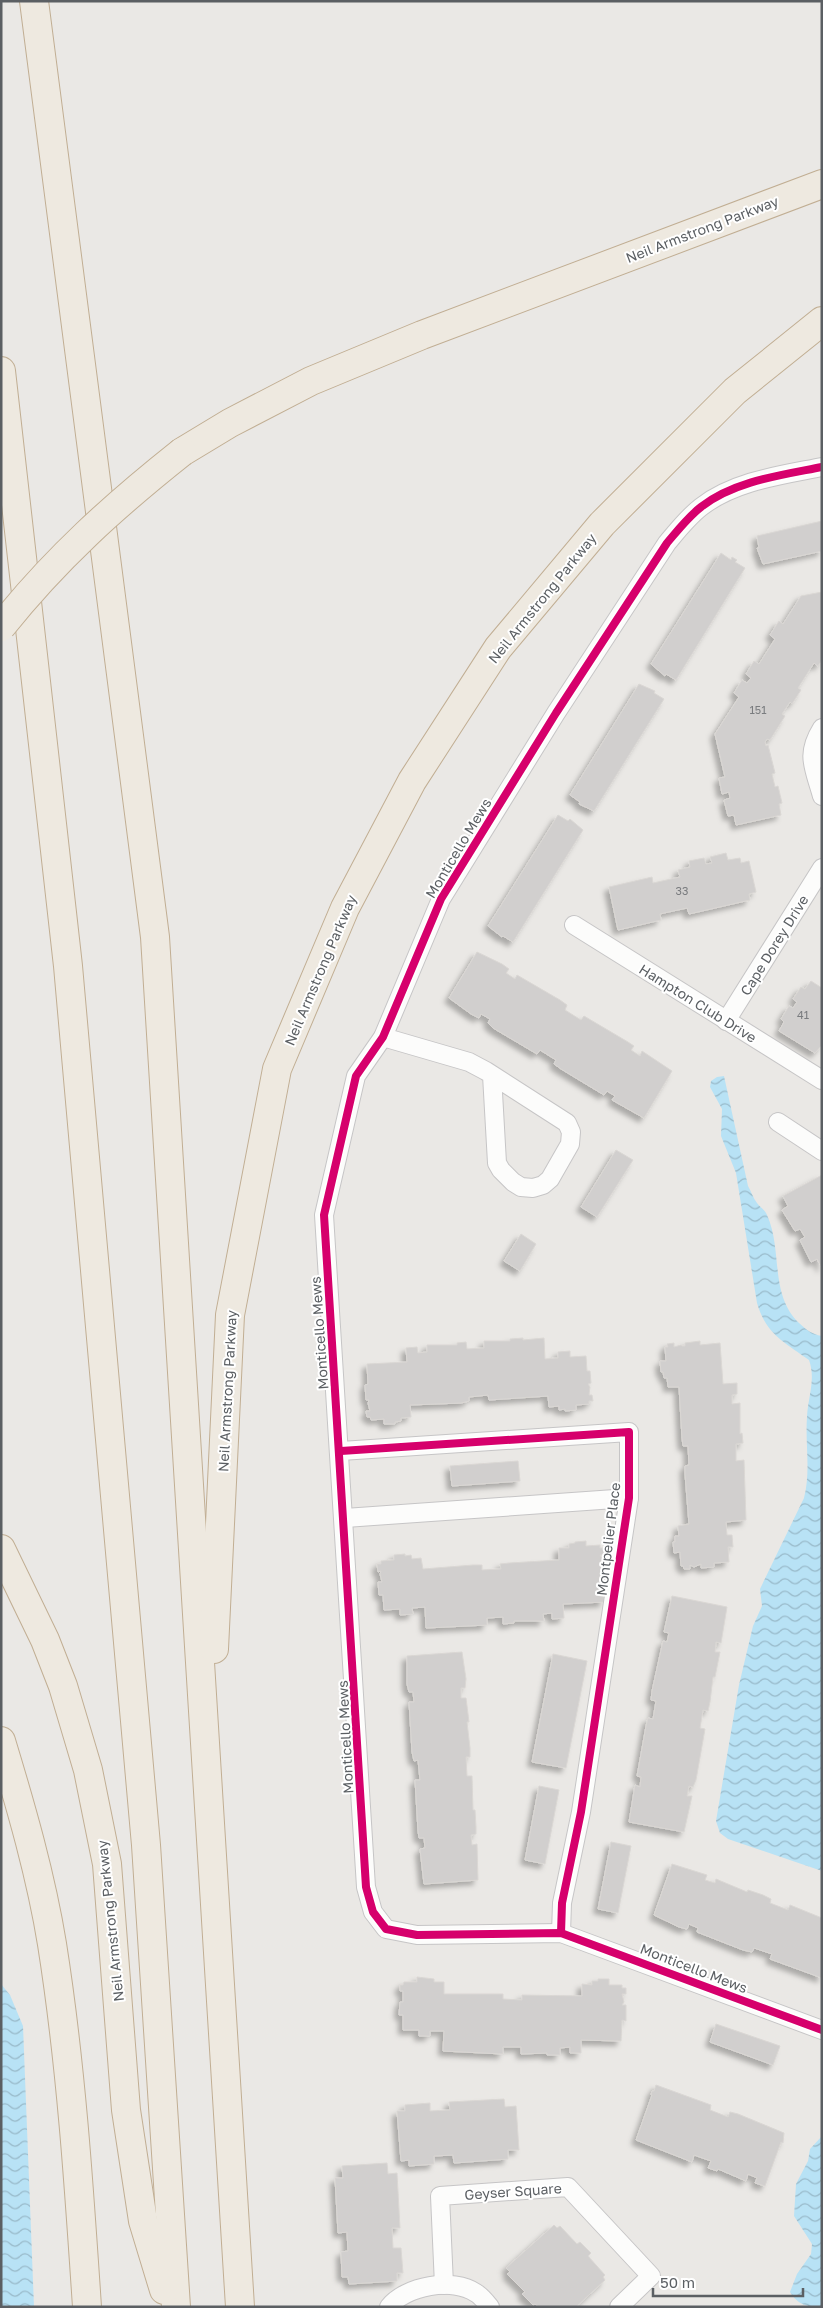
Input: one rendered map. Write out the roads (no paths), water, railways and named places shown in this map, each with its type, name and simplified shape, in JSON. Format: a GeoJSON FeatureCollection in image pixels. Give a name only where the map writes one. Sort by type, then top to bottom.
{"type":"FeatureCollection","features":[{"type":"Feature","properties":{"kind":"highway"},"geometry":{"type":"LineString","coordinates":[[34,1],[155,937],[240,2307]]}},
{"type":"Feature","properties":{"kind":"highway","name":"Neil Armstrong Parkway"},"geometry":{"type":"LineString","coordinates":[[1,626],[70,548],[122,500],[182,452],[230,423],[320,377],[432,331],[822,184]]}},
{"type":"Feature","properties":{"kind":"highway","name":"Neil Armstrong Parkway"},"geometry":{"type":"LineString","coordinates":[[207,1786],[230,1315],[277,1070],[345,908],[412,781],[498,648],[602,524],[735,391],[822,321]]}},
{"type":"Feature","properties":{"kind":"highway"},"geometry":{"type":"LineString","coordinates":[[1,370],[68,966],[146,1845],[176,2307]]}},
{"type":"Feature","properties":{"kind":"highway","name":"Neil Armstrong Parkway"},"geometry":{"type":"LineString","coordinates":[[1,1548],[45,1640],[63,1686],[88,1770],[107,1864],[126,2110],[143,2221],[169,2307]]}},
{"type":"Feature","properties":{"kind":"highway"},"geometry":{"type":"LineString","coordinates":[[1,1741],[31,1849],[52,1942],[66,2046],[87,2307]]}},
{"type":"Feature","properties":{"kind":"street","name":"Monticello Mews"},"geometry":{"type":"LineString","coordinates":[[822,467],[776,477],[726,492],[703,505],[667,543],[556,712],[441,899],[383,1037],[356,1076],[324,1215],[327,1284],[341,1452],[366,1887],[373,1912],[386,1929],[416,1934],[561,1933],[822,2030]]}},
{"type":"Feature","properties":{"kind":"street"},"geometry":{"type":"LineString","coordinates":[[822,728],[814,742],[811,753],[822,796]]}},
{"type":"Feature","properties":{"kind":"street","name":"Cape Dorey Drive"},"geometry":{"type":"LineString","coordinates":[[726,1021],[822,868]]}},
{"type":"Feature","properties":{"kind":"street","name":"Hampton Club Drive"},"geometry":{"type":"LineString","coordinates":[[574,925],[822,1080]]}},
{"type":"Feature","properties":{"kind":"street"},"geometry":{"type":"LineString","coordinates":[[383,1037],[468,1062],[492,1075],[567,1123],[571,1132],[570,1144],[550,1179],[543,1185],[533,1188],[521,1186],[506,1177],[497,1163],[492,1075]]}},
{"type":"Feature","properties":{"kind":"street"},"geometry":{"type":"LineString","coordinates":[[778,1122],[822,1151]]}},
{"type":"Feature","properties":{"kind":"street","name":"Montpelier Place"},"geometry":{"type":"LineString","coordinates":[[341,1452],[629,1432],[629,1498],[581,1812],[562,1903],[561,1933]]}},
{"type":"Feature","properties":{"kind":"street"},"geometry":{"type":"LineString","coordinates":[[345,1518],[629,1498]]}},
{"type":"Feature","properties":{"kind":"street","name":"Geyser Square"},"geometry":{"type":"LineString","coordinates":[[444,2285],[440,2196],[568,2187],[651,2276],[619,2307]]}},
{"type":"Feature","properties":{"kind":"street"},"geometry":{"type":"LineString","coordinates":[[389,2307],[395,2299],[414,2288],[444,2285],[461,2287],[476,2292],[490,2307]]}},
{"type":"Feature","properties":{"kind":"water"},"geometry":{"type":"Polygon","coordinates":[[[724,1076],[748,1186],[756,1201],[766,1213],[772,1228],[780,1285],[784,1299],[799,1323],[809,1331],[822,1336],[822,1871],[728,1839],[720,1833],[716,1821],[739,1685],[753,1626],[762,1606],[760,1589],[804,1498],[807,1478],[807,1417],[812,1381],[809,1360],[771,1330],[765,1322],[757,1303],[736,1173],[721,1136],[722,1109],[710,1087],[711,1081],[717,1077],[724,1076]]]}},
{"type":"Feature","properties":{"kind":"water"},"geometry":{"type":"Polygon","coordinates":[[[1,1984],[10,1995],[23,2026],[34,2307],[1,2307],[1,1984]]]}},
{"type":"Feature","properties":{"kind":"water"},"geometry":{"type":"Polygon","coordinates":[[[822,2136],[822,2307],[803,2304],[796,2300],[790,2292],[797,2274],[811,2254],[812,2244],[794,2216],[796,2184],[808,2161],[810,2149],[822,2136]]]}}]}
